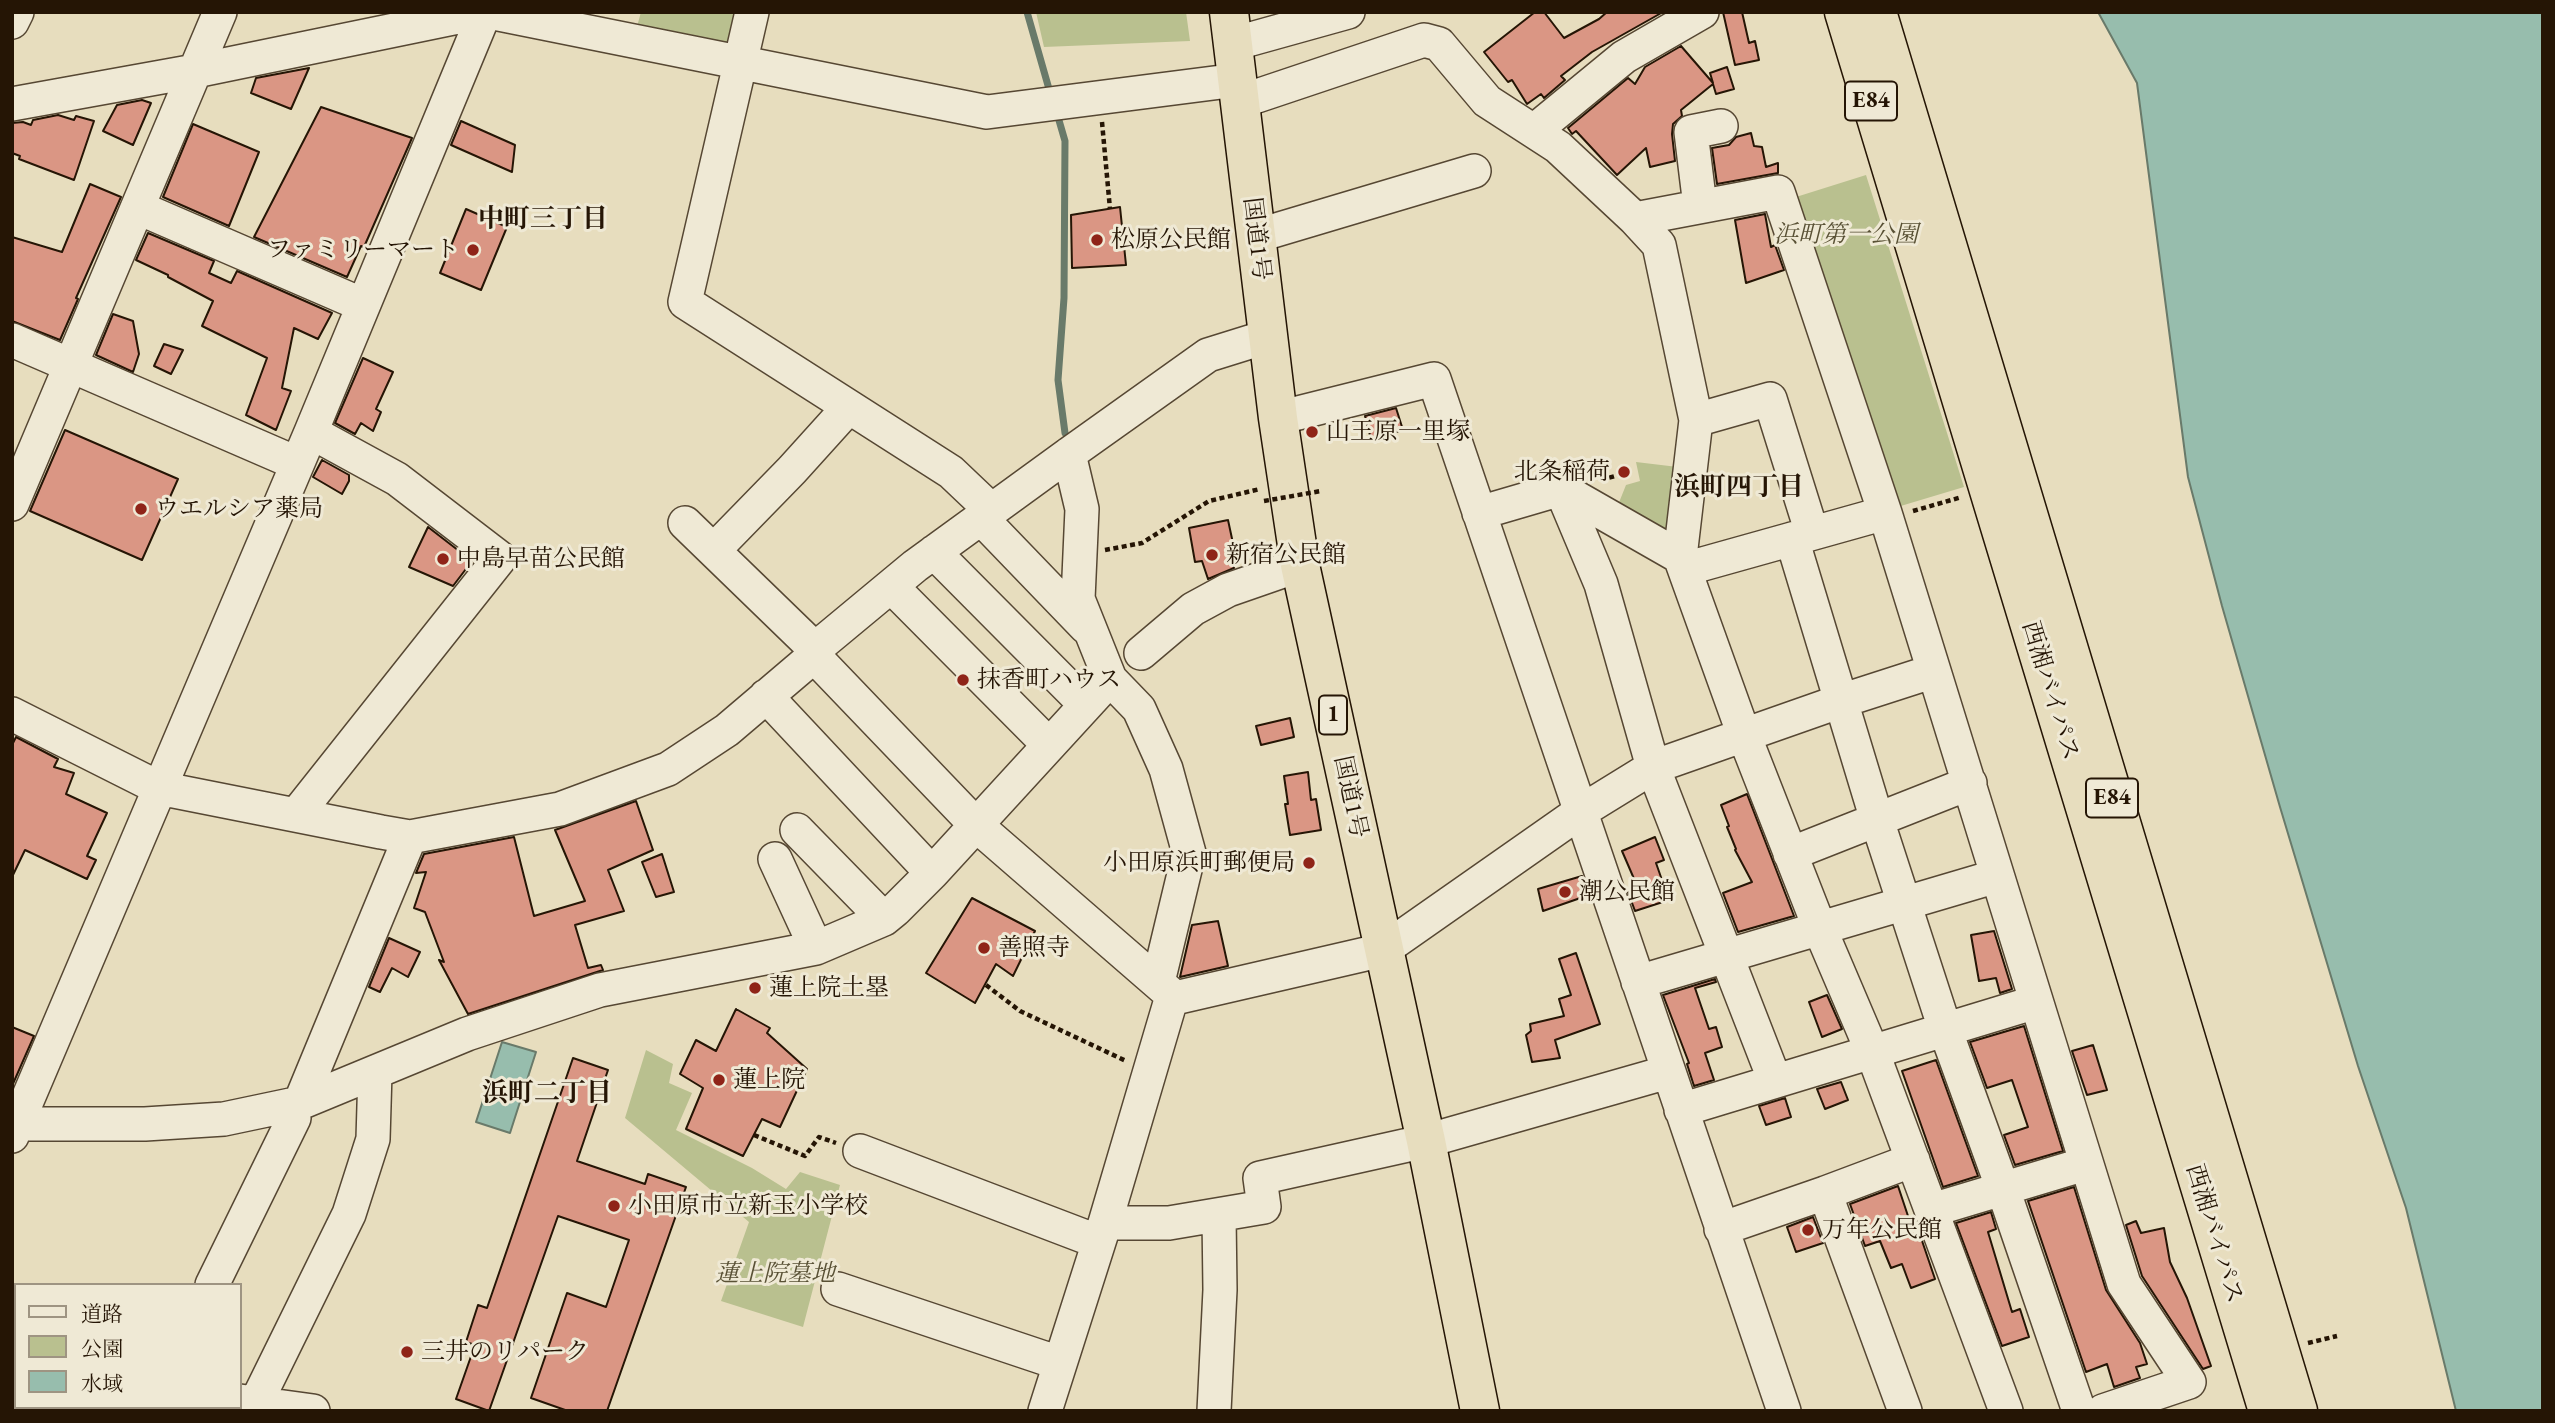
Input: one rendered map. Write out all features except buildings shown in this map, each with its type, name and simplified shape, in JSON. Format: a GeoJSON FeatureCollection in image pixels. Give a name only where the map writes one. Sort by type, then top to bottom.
{"type":"FeatureCollection","features":[{"type":"Feature","properties":{"kind":"highway","name":"西湘バイパス"},"geometry":{"type":"LineString","coordinates":[[1844,12],[2268,1411]]}},
{"type":"Feature","properties":{"kind":"highway","name":"西湘バイパス"},"geometry":{"type":"LineString","coordinates":[[1877,12],[2298,1411]]}},
{"type":"Feature","properties":{"kind":"highway","name":"国道1号"},"geometry":{"type":"LineString","coordinates":[[1235,59],[1278,418],[1300,565],[1426,1141],[1480,1411]]}},
{"type":"Feature","properties":{"kind":"street"},"geometry":{"type":"LineString","coordinates":[[12,22],[17,12]]}},
{"type":"Feature","properties":{"kind":"street"},"geometry":{"type":"LineString","coordinates":[[12,504],[220,12]]}},
{"type":"Feature","properties":{"kind":"street"},"geometry":{"type":"LineString","coordinates":[[486,12],[311,432],[16,1118],[145,1124],[224,1119],[297,1110],[375,1072],[467,1034],[600,989],[816,948],[884,919],[932,873],[1110,679]]}},
{"type":"Feature","properties":{"kind":"street"},"geometry":{"type":"LineString","coordinates":[[12,104],[195,71],[486,12],[987,112],[1091,98],[1235,59],[1348,12]]}},
{"type":"Feature","properties":{"kind":"street"},"geometry":{"type":"LineString","coordinates":[[752,12],[685,302],[951,472],[1091,632]]}},
{"type":"Feature","properties":{"kind":"street"},"geometry":{"type":"LineString","coordinates":[[1429,12],[1439,44],[1487,101],[1558,147],[1659,245],[1696,420],[1683,563],[1744,735],[1820,929],[1872,1051],[2006,1411]]}},
{"type":"Feature","properties":{"kind":"street"},"geometry":{"type":"LineString","coordinates":[[1534,131],[1624,57],[1702,12]]}},
{"type":"Feature","properties":{"kind":"street"},"geometry":{"type":"LineString","coordinates":[[1235,59],[1424,40],[1439,44]]}},
{"type":"Feature","properties":{"kind":"street"},"geometry":{"type":"LineString","coordinates":[[1700,206],[1691,132],[1721,125]]}},
{"type":"Feature","properties":{"kind":"street"},"geometry":{"type":"LineString","coordinates":[[1256,236],[1474,171]]}},
{"type":"Feature","properties":{"kind":"street"},"geometry":{"type":"LineString","coordinates":[[1635,219],[1778,192],[1885,513],[2124,1284],[2189,1382],[2104,1411]]}},
{"type":"Feature","properties":{"kind":"street"},"geometry":{"type":"LineString","coordinates":[[139,208],[363,305]]}},
{"type":"Feature","properties":{"kind":"street"},"geometry":{"type":"LineString","coordinates":[[12,714],[159,788],[410,837],[561,810],[668,769],[727,730],[891,586],[986,514],[1208,355],[1269,336]]}},
{"type":"Feature","properties":{"kind":"street"},"geometry":{"type":"LineString","coordinates":[[12,340],[296,463]]}},
{"type":"Feature","properties":{"kind":"street"},"geometry":{"type":"LineString","coordinates":[[1278,418],[1434,379],[1784,1411]]}},
{"type":"Feature","properties":{"kind":"street"},"geometry":{"type":"LineString","coordinates":[[1696,420],[1770,399],[1841,701],[1877,820],[1945,1029],[2079,1411]]}},
{"type":"Feature","properties":{"kind":"street"},"geometry":{"type":"LineString","coordinates":[[714,550],[848,408]]}},
{"type":"Feature","properties":{"kind":"street"},"geometry":{"type":"LineString","coordinates":[[296,815],[500,558],[397,479],[311,432]]}},
{"type":"Feature","properties":{"kind":"street"},"geometry":{"type":"LineString","coordinates":[[1045,1411],[1170,1003],[1166,990],[1189,853],[1166,769],[1139,709],[1110,679],[1078,599],[1082,509],[1069,454]]}},
{"type":"Feature","properties":{"kind":"street"},"geometry":{"type":"LineString","coordinates":[[1479,513],[1560,489],[1683,563],[1802,536],[1885,513]]}},
{"type":"Feature","properties":{"kind":"street"},"geometry":{"type":"LineString","coordinates":[[1560,489],[1601,584],[1654,767],[1775,1081]]}},
{"type":"Feature","properties":{"kind":"street"},"geometry":{"type":"LineString","coordinates":[[685,523],[815,652],[976,825],[1166,990]]}},
{"type":"Feature","properties":{"kind":"street"},"geometry":{"type":"LineString","coordinates":[[934,552],[1086,705]]}},
{"type":"Feature","properties":{"kind":"street"},"geometry":{"type":"LineString","coordinates":[[1141,653],[1193,609],[1228,590],[1300,565]]}},
{"type":"Feature","properties":{"kind":"street"},"geometry":{"type":"LineString","coordinates":[[891,586],[1049,745]]}},
{"type":"Feature","properties":{"kind":"street"},"geometry":{"type":"LineString","coordinates":[[1166,990],[1383,950],[1580,812],[1654,767],[1934,671]]}},
{"type":"Feature","properties":{"kind":"street"},"geometry":{"type":"LineString","coordinates":[[766,696],[932,873]]}},
{"type":"Feature","properties":{"kind":"street"},"geometry":{"type":"LineString","coordinates":[[1790,854],[1970,783]]}},
{"type":"Feature","properties":{"kind":"street"},"geometry":{"type":"LineString","coordinates":[[797,830],[884,919]]}},
{"type":"Feature","properties":{"kind":"street"},"geometry":{"type":"LineString","coordinates":[[213,1283],[297,1110],[410,837]]}},
{"type":"Feature","properties":{"kind":"street"},"geometry":{"type":"LineString","coordinates":[[775,859],[816,948]]}},
{"type":"Feature","properties":{"kind":"street"},"geometry":{"type":"LineString","coordinates":[[1638,982],[1997,876]]}},
{"type":"Feature","properties":{"kind":"street"},"geometry":{"type":"LineString","coordinates":[[1681,1110],[2036,1002]]}},
{"type":"Feature","properties":{"kind":"street"},"geometry":{"type":"LineString","coordinates":[[313,1411],[248,1402],[353,1204],[373,1139],[375,1072]]}},
{"type":"Feature","properties":{"kind":"street"},"geometry":{"type":"LineString","coordinates":[[860,1152],[1102,1232],[1264,1207],[1260,1178],[1426,1141],[1668,1072]]}},
{"type":"Feature","properties":{"kind":"street"},"geometry":{"type":"LineString","coordinates":[[1721,1229],[1913,1160]]}},
{"type":"Feature","properties":{"kind":"street"},"geometry":{"type":"LineString","coordinates":[[1932,1210],[2085,1164]]}},
{"type":"Feature","properties":{"kind":"street"},"geometry":{"type":"LineString","coordinates":[[1825,1193],[1905,1411]]}},
{"type":"Feature","properties":{"kind":"street"},"geometry":{"type":"LineString","coordinates":[[1214,1411],[1220,1290],[1219,1216]]}},
{"type":"Feature","properties":{"kind":"street"},"geometry":{"type":"LineString","coordinates":[[838,1289],[1059,1363]]}},
{"type":"Feature","properties":{"kind":"path"},"geometry":{"type":"LineString","coordinates":[[1091,98],[1110,209]]}},
{"type":"Feature","properties":{"kind":"path"},"geometry":{"type":"LineString","coordinates":[[1080,555],[1142,543],[1209,501],[1291,492]]}},
{"type":"Feature","properties":{"kind":"path"},"geometry":{"type":"LineString","coordinates":[[1885,513],[1899,516],[1967,495]]}},
{"type":"Feature","properties":{"kind":"path"},"geometry":{"type":"LineString","coordinates":[[986,985],[1020,1011],[1150,1073]]}},
{"type":"Feature","properties":{"kind":"path"},"geometry":{"type":"LineString","coordinates":[[754,1135],[805,1156],[819,1136],[860,1152]]}},
{"type":"Feature","properties":{"kind":"path"},"geometry":{"type":"LineString","coordinates":[[2304,1344],[2337,1336]]}},
{"type":"Feature","properties":{"kind":"green space"},"geometry":{"type":"Polygon","coordinates":[[[641,12],[745,12],[738,54],[635,34],[641,12]]]}},
{"type":"Feature","properties":{"kind":"green space"},"geometry":{"type":"Polygon","coordinates":[[[1036,12],[1186,12],[1190,41],[1044,47],[1036,12]]]}},
{"type":"Feature","properties":{"kind":"green space","name":"浜町第一公園"},"geometry":{"type":"Polygon","coordinates":[[[1866,175],[1964,487],[1894,508],[1796,197],[1866,175]]]}},
{"type":"Feature","properties":{"kind":"green space"},"geometry":{"type":"Polygon","coordinates":[[[1636,462],[1686,468],[1676,549],[1614,515],[1626,485],[1640,481],[1636,462]]]}},
{"type":"Feature","properties":{"kind":"green space","name":"蓮上院墓地"},"geometry":{"type":"Polygon","coordinates":[[[646,1050],[673,1064],[669,1083],[692,1093],[676,1130],[752,1168],[786,1189],[800,1172],[840,1185],[803,1327],[721,1301],[749,1222],[625,1118],[646,1050]]]}},
{"type":"Feature","properties":{"kind":"water"},"geometry":{"type":"Polygon","coordinates":[[[2098,12],[2543,12],[2543,1411],[2456,1411],[2406,1208],[2358,1066],[2280,807],[2188,477],[2137,83],[2098,12]]]}},
{"type":"Feature","properties":{"kind":"water"},"geometry":{"type":"Polygon","coordinates":[[[502,1042],[536,1052],[510,1133],[476,1122],[502,1042]]]}},
{"type":"Feature","properties":{"kind":"waterway"},"geometry":{"type":"LineString","coordinates":[[1027,12],[1051,96]]}},
{"type":"Feature","properties":{"kind":"waterway"},"geometry":{"type":"LineString","coordinates":[[1056,110],[1065,141],[1064,298],[1058,380],[1065,433]]}},
{"type":"Feature","properties":{"kind":"place","name":"松原公民館"},"geometry":{"type":"Point","coordinates":[1097,240]}},
{"type":"Feature","properties":{"kind":"place","name":"ファミリーマート"},"geometry":{"type":"Point","coordinates":[473,250]}},
{"type":"Feature","properties":{"kind":"place","name":"山王原一里塚"},"geometry":{"type":"Point","coordinates":[1312,432]}},
{"type":"Feature","properties":{"kind":"place","name":"北条稲荷"},"geometry":{"type":"Point","coordinates":[1624,472]}},
{"type":"Feature","properties":{"kind":"place","name":"ウエルシア薬局"},"geometry":{"type":"Point","coordinates":[141,509]}},
{"type":"Feature","properties":{"kind":"place","name":"新宿公民館"},"geometry":{"type":"Point","coordinates":[1212,555]}},
{"type":"Feature","properties":{"kind":"place","name":"中島早苗公民館"},"geometry":{"type":"Point","coordinates":[443,559]}},
{"type":"Feature","properties":{"kind":"place","name":"抹香町ハウス"},"geometry":{"type":"Point","coordinates":[963,680]}},
{"type":"Feature","properties":{"kind":"place","name":"小田原浜町郵便局"},"geometry":{"type":"Point","coordinates":[1309,863]}},
{"type":"Feature","properties":{"kind":"place","name":"潮公民館"},"geometry":{"type":"Point","coordinates":[1565,892]}},
{"type":"Feature","properties":{"kind":"place","name":"善照寺"},"geometry":{"type":"Point","coordinates":[984,948]}},
{"type":"Feature","properties":{"kind":"place","name":"蓮上院土塁"},"geometry":{"type":"Point","coordinates":[755,988]}},
{"type":"Feature","properties":{"kind":"place","name":"蓮上院"},"geometry":{"type":"Point","coordinates":[719,1080]}},
{"type":"Feature","properties":{"kind":"place","name":"小田原市立新玉小学校"},"geometry":{"type":"Point","coordinates":[614,1206]}},
{"type":"Feature","properties":{"kind":"place","name":"万年公民館"},"geometry":{"type":"Point","coordinates":[1808,1230]}},
{"type":"Feature","properties":{"kind":"place","name":"三井のリパーク"},"geometry":{"type":"Point","coordinates":[407,1352]}},
{"type":"Feature","properties":{"kind":"district","name":"中町三丁目"},"geometry":{"type":"Point","coordinates":[543,220]}},
{"type":"Feature","properties":{"kind":"district","name":"浜町四丁目"},"geometry":{"type":"Point","coordinates":[1739,488]}},
{"type":"Feature","properties":{"kind":"district","name":"浜町二丁目"},"geometry":{"type":"Point","coordinates":[547,1094]}}]}
